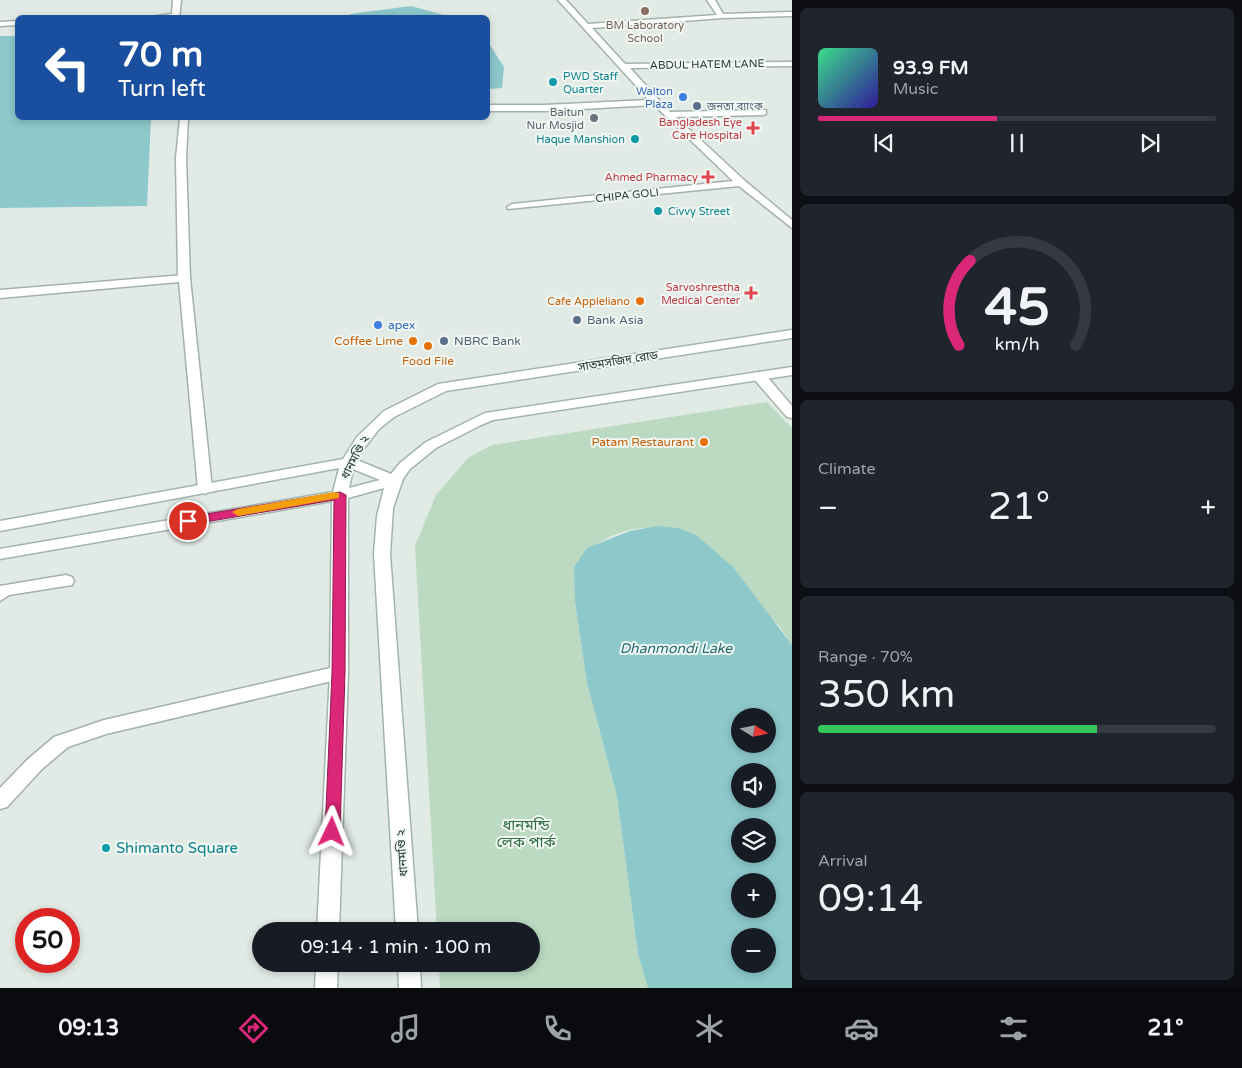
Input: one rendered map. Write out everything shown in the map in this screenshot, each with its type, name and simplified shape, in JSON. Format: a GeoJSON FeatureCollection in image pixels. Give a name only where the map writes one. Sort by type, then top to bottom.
{"type":"FeatureCollection","features":[{"type":"Feature","properties":{"kind":"street"},"geometry":{"type":"LineString","coordinates":[[175,15],[177,0]]}},
{"type":"Feature","properties":{"kind":"street"},"geometry":{"type":"LineString","coordinates":[[562,0],[668,115],[741,183],[792,225]]}},
{"type":"Feature","properties":{"kind":"street"},"geometry":{"type":"LineString","coordinates":[[711,0],[721,16]]}},
{"type":"Feature","properties":{"kind":"street"},"geometry":{"type":"LineString","coordinates":[[586,26],[717,18],[721,16],[792,14]]}},
{"type":"Feature","properties":{"kind":"street"},"geometry":{"type":"LineString","coordinates":[[0,24],[15,23]]}},
{"type":"Feature","properties":{"kind":"street","name":"ABDUL HATEM LANE"},"geometry":{"type":"LineString","coordinates":[[623,66],[792,64]]}},
{"type":"Feature","properties":{"kind":"street"},"geometry":{"type":"LineString","coordinates":[[490,108],[545,108],[656,102]]}},
{"type":"Feature","properties":{"kind":"street"},"geometry":{"type":"LineString","coordinates":[[668,115],[763,112]]}},
{"type":"Feature","properties":{"kind":"street"},"geometry":{"type":"LineString","coordinates":[[184,120],[181,158],[184,278],[205,489]]}},
{"type":"Feature","properties":{"kind":"street","name":"CHIPA GOLI"},"geometry":{"type":"LineString","coordinates":[[512,207],[741,183]]}},
{"type":"Feature","properties":{"kind":"street"},"geometry":{"type":"LineString","coordinates":[[0,294],[184,278]]}},
{"type":"Feature","properties":{"kind":"street","name":"সাতমসজিদ রোড"},"geometry":{"type":"LineString","coordinates":[[443,387],[792,334]]}},
{"type":"Feature","properties":{"kind":"street"},"geometry":{"type":"LineString","coordinates":[[760,376],[792,371]]}},
{"type":"Feature","properties":{"kind":"street"},"geometry":{"type":"LineString","coordinates":[[760,376],[792,414]]}},
{"type":"Feature","properties":{"kind":"street","name":"ধানমণ্ডি ২"},"geometry":{"type":"LineString","coordinates":[[406,922],[382,554],[386,510],[395,481],[406,466],[424,450],[468,425],[490,416],[760,376]]}},
{"type":"Feature","properties":{"kind":"street","name":"ধানমণ্ডি ২"},"geometry":{"type":"LineString","coordinates":[[328,922],[339,673],[340,495],[342,478],[359,442],[370,428],[390,412],[415,398],[443,387]]}},
{"type":"Feature","properties":{"kind":"street"},"geometry":{"type":"LineString","coordinates":[[0,526],[349,462],[395,481]]}},
{"type":"Feature","properties":{"kind":"street"},"geometry":{"type":"LineString","coordinates":[[0,554],[340,495],[395,481]]}},
{"type":"Feature","properties":{"kind":"street"},"geometry":{"type":"LineString","coordinates":[[0,595],[4,590],[66,582]]}},
{"type":"Feature","properties":{"kind":"street"},"geometry":{"type":"LineString","coordinates":[[0,801],[35,764],[61,742],[104,727],[339,673]]}},
{"type":"Feature","properties":{"kind":"street"},"geometry":{"type":"LineString","coordinates":[[326,988],[327,972]]}},
{"type":"Feature","properties":{"kind":"street"},"geometry":{"type":"LineString","coordinates":[[409,972],[410,988]]}},
{"type":"Feature","properties":{"kind":"green space","name":"ধানমন্ডি লেক পার্ক"},"geometry":{"type":"Polygon","coordinates":[[[767,402],[792,428],[792,645],[780,627],[696,535],[685,531],[648,528],[624,531],[602,541],[574,567],[575,602],[587,683],[617,796],[638,954],[648,988],[440,988],[439,972],[540,972],[540,922],[436,922],[415,546],[436,495],[468,458],[492,445],[767,402]]]}},
{"type":"Feature","properties":{"kind":"water"},"geometry":{"type":"Polygon","coordinates":[[[411,6],[444,15],[349,15],[411,6]]]}},
{"type":"Feature","properties":{"kind":"water"},"geometry":{"type":"Polygon","coordinates":[[[0,36],[15,36],[15,120],[151,120],[147,206],[0,208],[0,36]]]}},
{"type":"Feature","properties":{"kind":"water"},"geometry":{"type":"Polygon","coordinates":[[[490,45],[504,67],[502,88],[490,89],[490,45]]]}},
{"type":"Feature","properties":{"kind":"water","name":"Dhanmondi Lake"},"geometry":{"type":"Polygon","coordinates":[[[657,526],[678,528],[696,535],[733,567],[792,645],[792,988],[648,988],[638,954],[617,796],[587,683],[575,602],[574,567],[587,548],[630,531],[657,526]]]}},
{"type":"Feature","properties":{"kind":"slow traffic"},"geometry":{"type":"LineString","coordinates":[[238,512],[335,496]]}},
{"type":"Feature","properties":{"kind":"place","name":"BM Laboratory School"},"geometry":{"type":"Point","coordinates":[645,11]}},
{"type":"Feature","properties":{"kind":"place","name":"PWD Staff Quarter"},"geometry":{"type":"Point","coordinates":[553,82]}},
{"type":"Feature","properties":{"kind":"place","name":"Walton Plaza"},"geometry":{"type":"Point","coordinates":[683,97]}},
{"type":"Feature","properties":{"kind":"place","name":"জনতা ব্যাংক"},"geometry":{"type":"Point","coordinates":[697,106]}},
{"type":"Feature","properties":{"kind":"place","name":"Baitun Nur Mosjid"},"geometry":{"type":"Point","coordinates":[594,118]}},
{"type":"Feature","properties":{"kind":"place","name":"Bangladesh Eye Care Hospital"},"geometry":{"type":"Point","coordinates":[753,128]}},
{"type":"Feature","properties":{"kind":"place","name":"Haque Manshion"},"geometry":{"type":"Point","coordinates":[635,139]}},
{"type":"Feature","properties":{"kind":"place","name":"Ahmed Pharmacy"},"geometry":{"type":"Point","coordinates":[708,177]}},
{"type":"Feature","properties":{"kind":"place","name":"Civvy Street"},"geometry":{"type":"Point","coordinates":[658,211]}},
{"type":"Feature","properties":{"kind":"place","name":"Sarvoshrestha Medical Center"},"geometry":{"type":"Point","coordinates":[751,293]}},
{"type":"Feature","properties":{"kind":"place","name":"Cafe Appleliano"},"geometry":{"type":"Point","coordinates":[640,301]}},
{"type":"Feature","properties":{"kind":"place","name":"Bank Asia"},"geometry":{"type":"Point","coordinates":[577,320]}},
{"type":"Feature","properties":{"kind":"place","name":"apex"},"geometry":{"type":"Point","coordinates":[378,325]}},
{"type":"Feature","properties":{"kind":"place","name":"Coffee Lime"},"geometry":{"type":"Point","coordinates":[413,341]}},
{"type":"Feature","properties":{"kind":"place","name":"NBRC Bank"},"geometry":{"type":"Point","coordinates":[444,341]}},
{"type":"Feature","properties":{"kind":"place","name":"Food File"},"geometry":{"type":"Point","coordinates":[428,346]}},
{"type":"Feature","properties":{"kind":"place","name":"Patam Restaurant"},"geometry":{"type":"Point","coordinates":[704,442]}},
{"type":"Feature","properties":{"kind":"place","name":"Shimanto Square"},"geometry":{"type":"Point","coordinates":[106,848]}},
{"type":"Feature","properties":{"kind":"route"},"geometry":{"type":"LineString","coordinates":[[188,521],[340,495],[339,673],[332,832]]}}]}
